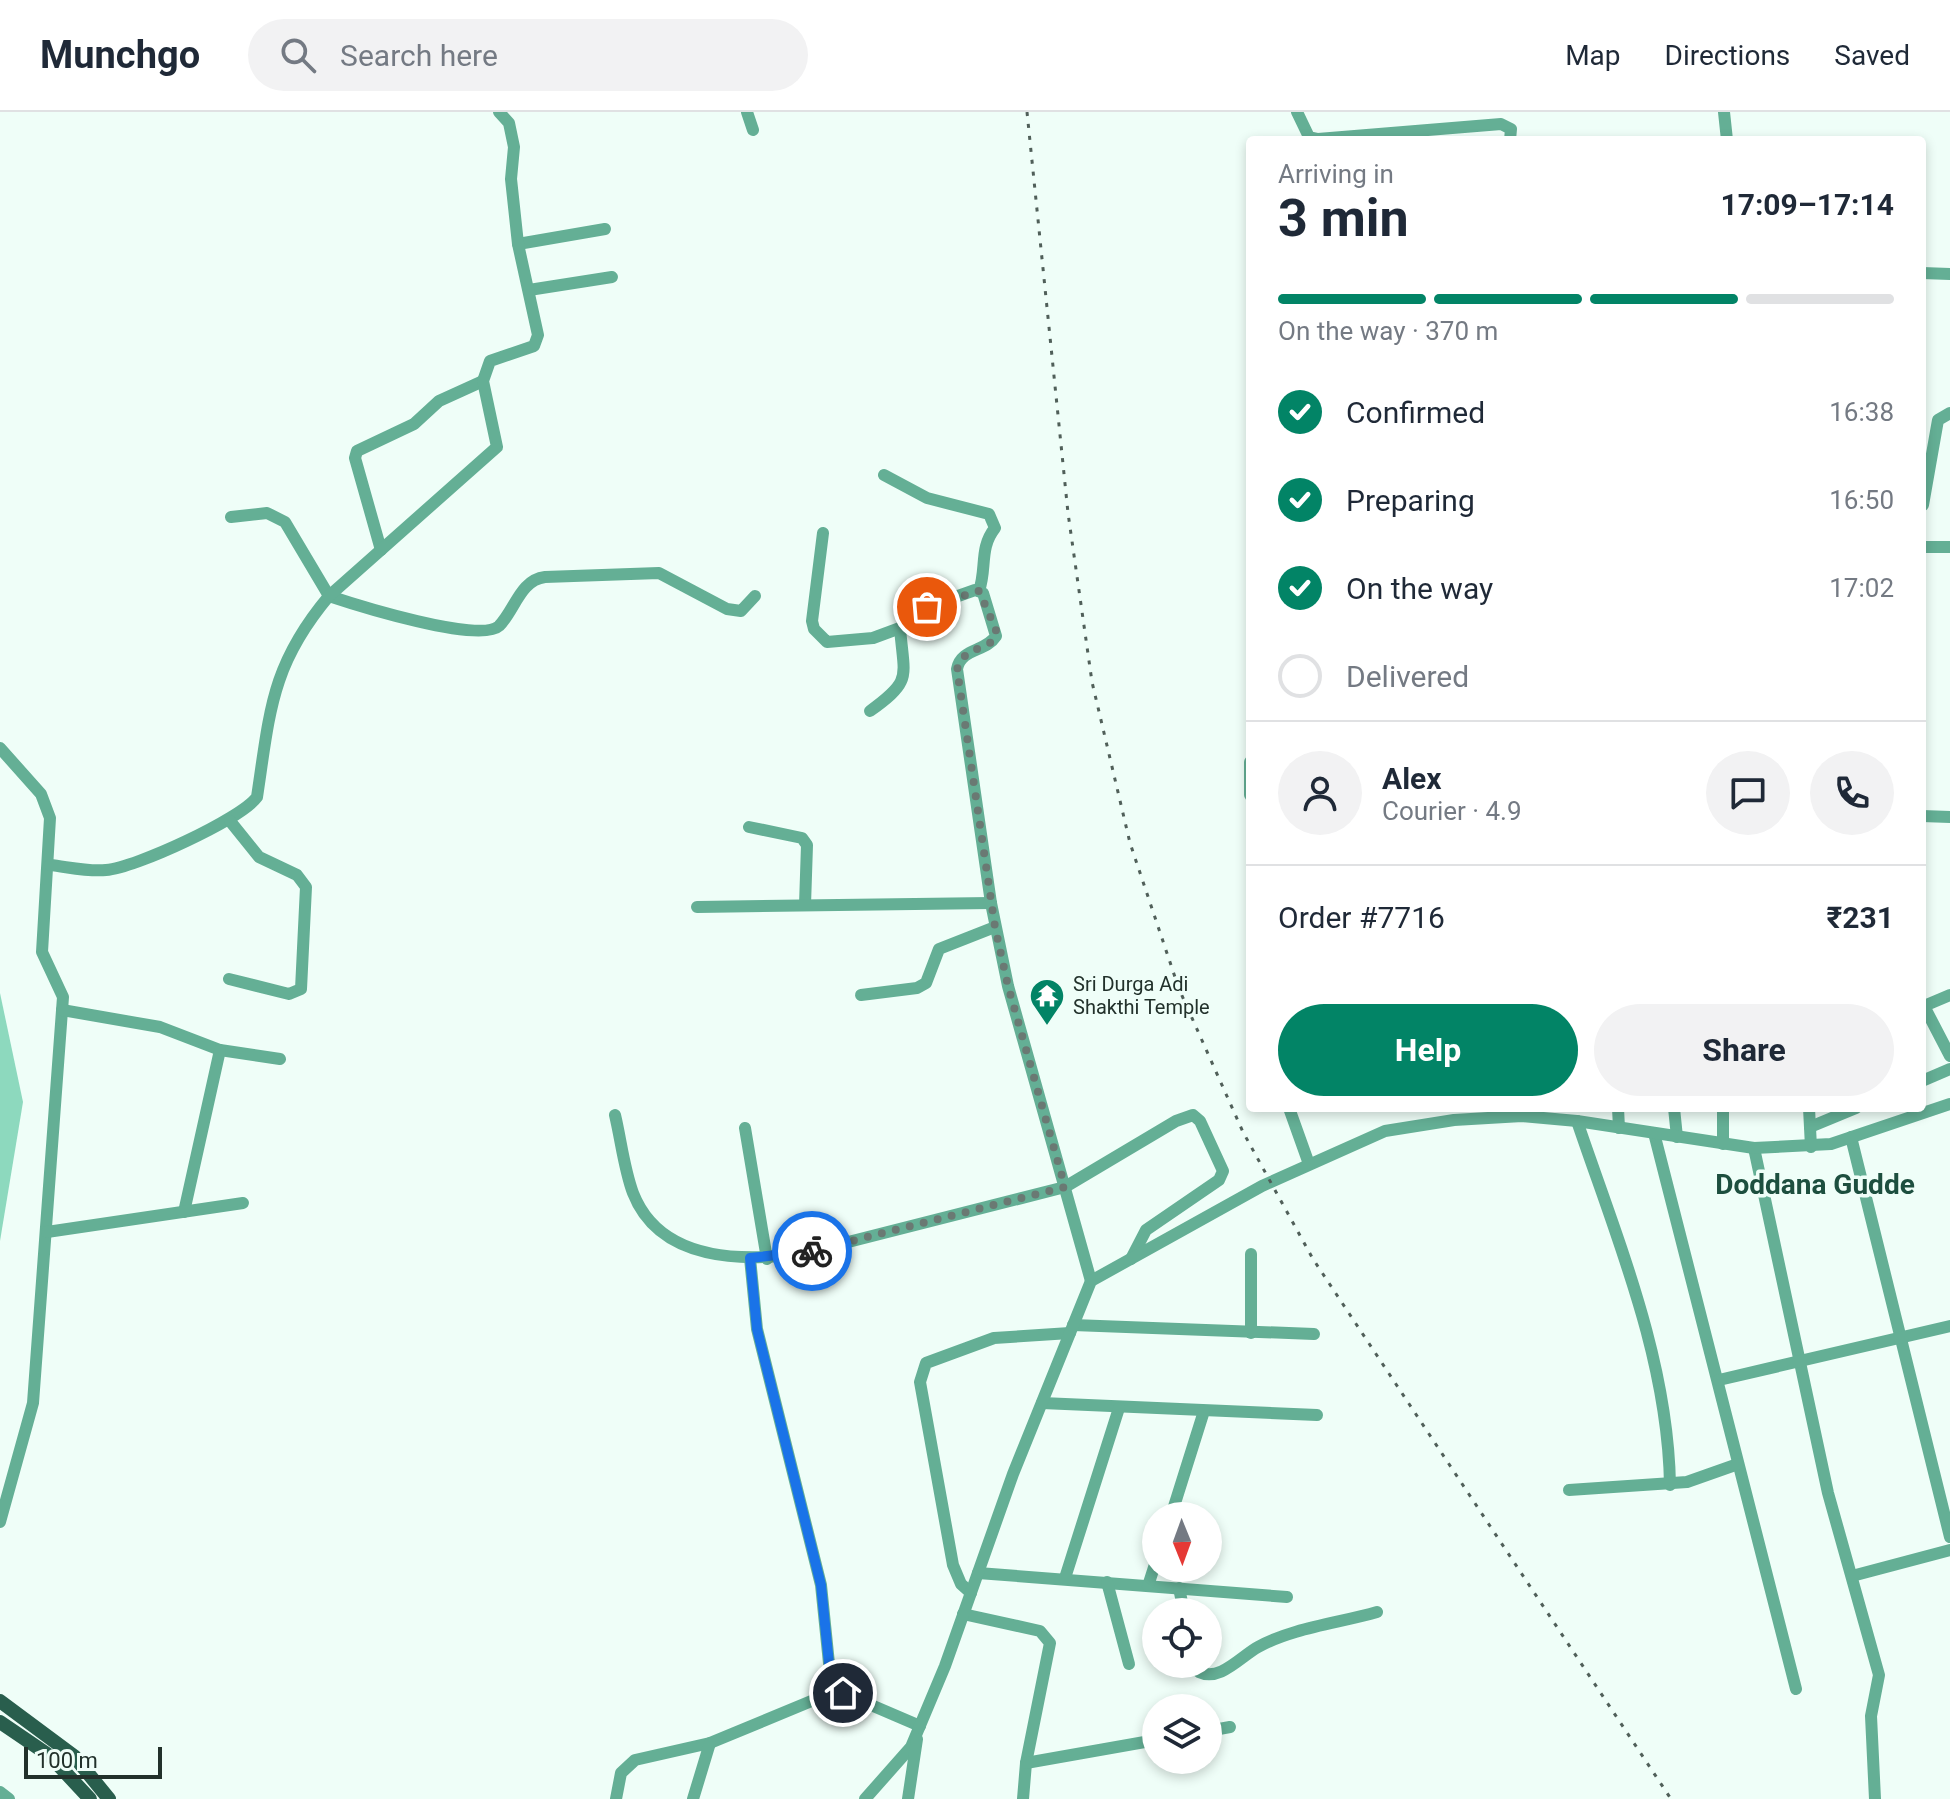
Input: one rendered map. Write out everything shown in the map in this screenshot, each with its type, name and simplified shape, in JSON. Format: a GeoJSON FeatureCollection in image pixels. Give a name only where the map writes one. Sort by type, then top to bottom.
{"type":"FeatureCollection","features":[{"type":"Feature","properties":{"kind":"main road"},"geometry":{"type":"LineString","coordinates":[[0,1701],[74,1756],[109,1799]]}},
{"type":"Feature","properties":{"kind":"main road"},"geometry":{"type":"LineString","coordinates":[[0,1722],[50,1756],[90,1799]]}},
{"type":"Feature","properties":{"kind":"street"},"geometry":{"type":"LineString","coordinates":[[50,865],[107,870],[230,821],[249,809],[257,797],[271,702],[289,651],[329,596],[497,447],[483,381],[490,361],[534,346],[538,335],[518,244],[511,179],[514,147],[509,123],[499,112]]}},
{"type":"Feature","properties":{"kind":"street"},"geometry":{"type":"LineString","coordinates":[[747,112],[753,130]]}},
{"type":"Feature","properties":{"kind":"street"},"geometry":{"type":"LineString","coordinates":[[1297,112],[1309,136]]}},
{"type":"Feature","properties":{"kind":"street"},"geometry":{"type":"LineString","coordinates":[[1724,112],[1727,136]]}},
{"type":"Feature","properties":{"kind":"street"},"geometry":{"type":"LineString","coordinates":[[1355,136],[1501,124],[1511,129],[1510,136]]}},
{"type":"Feature","properties":{"kind":"street"},"geometry":{"type":"LineString","coordinates":[[518,244],[605,229]]}},
{"type":"Feature","properties":{"kind":"street"},"geometry":{"type":"LineString","coordinates":[[1926,273],[1950,274]]}},
{"type":"Feature","properties":{"kind":"street"},"geometry":{"type":"LineString","coordinates":[[529,290],[612,277]]}},
{"type":"Feature","properties":{"kind":"street"},"geometry":{"type":"LineString","coordinates":[[381,550],[355,458],[357,451],[414,424],[439,401],[483,381]]}},
{"type":"Feature","properties":{"kind":"street"},"geometry":{"type":"LineString","coordinates":[[1926,488],[1938,420],[1950,413]]}},
{"type":"Feature","properties":{"kind":"street"},"geometry":{"type":"LineString","coordinates":[[865,1799],[911,1747],[1091,1281],[1008,986],[995,927],[957,669],[966,654],[992,642],[996,636],[979,591],[983,577],[983,547],[995,528],[989,514],[927,498],[884,475]]}},
{"type":"Feature","properties":{"kind":"street"},"geometry":{"type":"LineString","coordinates":[[231,517],[267,513],[285,522],[329,596],[373,610],[482,632],[499,626],[530,583],[545,577],[659,573],[727,609],[741,611],[755,596]]}},
{"type":"Feature","properties":{"kind":"street"},"geometry":{"type":"LineString","coordinates":[[823,533],[812,621],[821,639],[827,642],[873,638],[900,628],[927,607],[979,591]]}},
{"type":"Feature","properties":{"kind":"street"},"geometry":{"type":"LineString","coordinates":[[1926,547],[1950,547]]}},
{"type":"Feature","properties":{"kind":"street"},"geometry":{"type":"LineString","coordinates":[[870,711],[896,692],[904,681],[900,628]]}},
{"type":"Feature","properties":{"kind":"street"},"geometry":{"type":"LineString","coordinates":[[0,748],[5,760],[41,794],[50,818],[50,865],[42,952],[63,997],[33,1403],[0,1522]]}},
{"type":"Feature","properties":{"kind":"street"},"geometry":{"type":"LineString","coordinates":[[1926,816],[1950,817]]}},
{"type":"Feature","properties":{"kind":"street"},"geometry":{"type":"LineString","coordinates":[[229,979],[289,994],[301,989],[306,887],[297,875],[259,857],[230,821]]}},
{"type":"Feature","properties":{"kind":"street"},"geometry":{"type":"LineString","coordinates":[[749,827],[802,838],[807,845],[805,905]]}},
{"type":"Feature","properties":{"kind":"street"},"geometry":{"type":"LineString","coordinates":[[697,907],[991,903]]}},
{"type":"Feature","properties":{"kind":"street"},"geometry":{"type":"LineString","coordinates":[[861,995],[917,988],[926,983],[939,949],[995,927]]}},
{"type":"Feature","properties":{"kind":"street"},"geometry":{"type":"LineString","coordinates":[[1926,1005],[1950,995]]}},
{"type":"Feature","properties":{"kind":"street"},"geometry":{"type":"LineString","coordinates":[[62,1010],[160,1027],[220,1050],[280,1059]]}},
{"type":"Feature","properties":{"kind":"street"},"geometry":{"type":"LineString","coordinates":[[1926,1012],[1950,1056]]}},
{"type":"Feature","properties":{"kind":"street"},"geometry":{"type":"LineString","coordinates":[[184,1212],[220,1050]]}},
{"type":"Feature","properties":{"kind":"street"},"geometry":{"type":"LineString","coordinates":[[1926,1079],[1950,1069]]}},
{"type":"Feature","properties":{"kind":"street"},"geometry":{"type":"LineString","coordinates":[[1091,1281],[1262,1186],[1385,1131],[1509,1113],[1754,1148],[1811,1147],[1950,1104]]}},
{"type":"Feature","properties":{"kind":"street"},"geometry":{"type":"LineString","coordinates":[[1290,1112],[1309,1164]]}},
{"type":"Feature","properties":{"kind":"street"},"geometry":{"type":"LineString","coordinates":[[1618,1112],[1619,1128]]}},
{"type":"Feature","properties":{"kind":"street"},"geometry":{"type":"LineString","coordinates":[[1674,1112],[1677,1137]]}},
{"type":"Feature","properties":{"kind":"street"},"geometry":{"type":"LineString","coordinates":[[1723,1112],[1723,1144]]}},
{"type":"Feature","properties":{"kind":"street"},"geometry":{"type":"LineString","coordinates":[[1809,1112],[1811,1147]]}},
{"type":"Feature","properties":{"kind":"street"},"geometry":{"type":"LineString","coordinates":[[1810,1127],[1846,1112]]}},
{"type":"Feature","properties":{"kind":"street"},"geometry":{"type":"LineString","coordinates":[[615,1115],[633,1193],[659,1229],[686,1248],[730,1258],[767,1259],[805,1253],[1065,1187],[1186,1116],[1193,1115],[1200,1121],[1223,1171],[1219,1180],[1146,1230],[1131,1259]]}},
{"type":"Feature","properties":{"kind":"street"},"geometry":{"type":"LineString","coordinates":[[1577,1121],[1635,1291],[1668,1419],[1670,1485]]}},
{"type":"Feature","properties":{"kind":"street"},"geometry":{"type":"LineString","coordinates":[[745,1128],[767,1259]]}},
{"type":"Feature","properties":{"kind":"street"},"geometry":{"type":"LineString","coordinates":[[1654,1133],[1796,1689]]}},
{"type":"Feature","properties":{"kind":"street"},"geometry":{"type":"LineString","coordinates":[[1851,1137],[1950,1537]]}},
{"type":"Feature","properties":{"kind":"street"},"geometry":{"type":"LineString","coordinates":[[1754,1148],[1828,1493],[1879,1675],[1871,1716],[1875,1799]]}},
{"type":"Feature","properties":{"kind":"street"},"geometry":{"type":"LineString","coordinates":[[47,1232],[243,1203]]}},
{"type":"Feature","properties":{"kind":"street"},"geometry":{"type":"LineString","coordinates":[[1251,1254],[1251,1333]]}},
{"type":"Feature","properties":{"kind":"street"},"geometry":{"type":"LineString","coordinates":[[750,1258],[757,1329],[821,1585],[831,1683],[838,1690],[918,1730]]}},
{"type":"Feature","properties":{"kind":"street"},"geometry":{"type":"LineString","coordinates":[[1719,1380],[1950,1326]]}},
{"type":"Feature","properties":{"kind":"street"},"geometry":{"type":"LineString","coordinates":[[971,1593],[956,1576],[953,1565],[920,1382],[926,1363],[994,1338],[1072,1329],[1314,1334]]}},
{"type":"Feature","properties":{"kind":"street"},"geometry":{"type":"LineString","coordinates":[[1042,1403],[1317,1415]]}},
{"type":"Feature","properties":{"kind":"street"},"geometry":{"type":"LineString","coordinates":[[1065,1578],[1119,1408]]}},
{"type":"Feature","properties":{"kind":"street"},"geometry":{"type":"LineString","coordinates":[[1175,1502],[1204,1411]]}},
{"type":"Feature","properties":{"kind":"street"},"geometry":{"type":"LineString","coordinates":[[1569,1490],[1670,1485],[1738,1464]]}},
{"type":"Feature","properties":{"kind":"street"},"geometry":{"type":"LineString","coordinates":[[1852,1576],[1950,1550]]}},
{"type":"Feature","properties":{"kind":"street"},"geometry":{"type":"LineString","coordinates":[[978,1573],[1287,1597]]}},
{"type":"Feature","properties":{"kind":"street"},"geometry":{"type":"LineString","coordinates":[[1107,1582],[1129,1664]]}},
{"type":"Feature","properties":{"kind":"street"},"geometry":{"type":"LineString","coordinates":[[1148,1586],[1149,1582]]}},
{"type":"Feature","properties":{"kind":"street"},"geometry":{"type":"LineString","coordinates":[[1179,1588],[1181,1598]]}},
{"type":"Feature","properties":{"kind":"street"},"geometry":{"type":"LineString","coordinates":[[1222,1671],[1271,1640],[1377,1612]]}},
{"type":"Feature","properties":{"kind":"street"},"geometry":{"type":"LineString","coordinates":[[963,1614],[1040,1631],[1050,1643],[1026,1763],[1023,1799]]}},
{"type":"Feature","properties":{"kind":"street"},"geometry":{"type":"LineString","coordinates":[[616,1799],[621,1773],[635,1760],[710,1743],[838,1690]]}},
{"type":"Feature","properties":{"kind":"street"},"geometry":{"type":"LineString","coordinates":[[1222,1728],[1230,1727]]}},
{"type":"Feature","properties":{"kind":"street"},"geometry":{"type":"LineString","coordinates":[[908,1799],[918,1747],[918,1730]]}},
{"type":"Feature","properties":{"kind":"street"},"geometry":{"type":"LineString","coordinates":[[1026,1763],[1142,1742]]}},
{"type":"Feature","properties":{"kind":"street"},"geometry":{"type":"LineString","coordinates":[[693,1799],[710,1743]]}},
{"type":"Feature","properties":{"kind":"street"},"geometry":{"type":"LineString","coordinates":[[0,1792],[9,1799]]}},
{"type":"Feature","properties":{"kind":"green space"},"geometry":{"type":"Polygon","coordinates":[[[0,993],[23,1102],[0,1241],[0,993]]]}},
{"type":"Feature","properties":{"kind":"railway"},"geometry":{"type":"LineString","coordinates":[[1027,112],[1068,513],[1092,682],[1130,843],[1179,989],[1243,1132],[1313,1259],[1671,1799]]}},
{"type":"Feature","properties":{"kind":"way so far"},"geometry":{"type":"LineString","coordinates":[[812,1251],[1065,1187],[1008,986],[995,927],[957,669],[959,661],[966,654],[992,642],[996,630],[983,593],[979,591],[927,607]]}},
{"type":"Feature","properties":{"kind":"place","name":"Sri Durga Adi Shakthi Temple"},"geometry":{"type":"Point","coordinates":[1047,1027]}},
{"type":"Feature","properties":{"kind":"district","name":"Doddana Gudde"},"geometry":{"type":"Point","coordinates":[1815,1184]}},
{"type":"Feature","properties":{"kind":"route"},"geometry":{"type":"LineString","coordinates":[[812,1251],[767,1259],[750,1258],[757,1329],[821,1585],[827,1618],[831,1683],[843,1693]]}}]}
